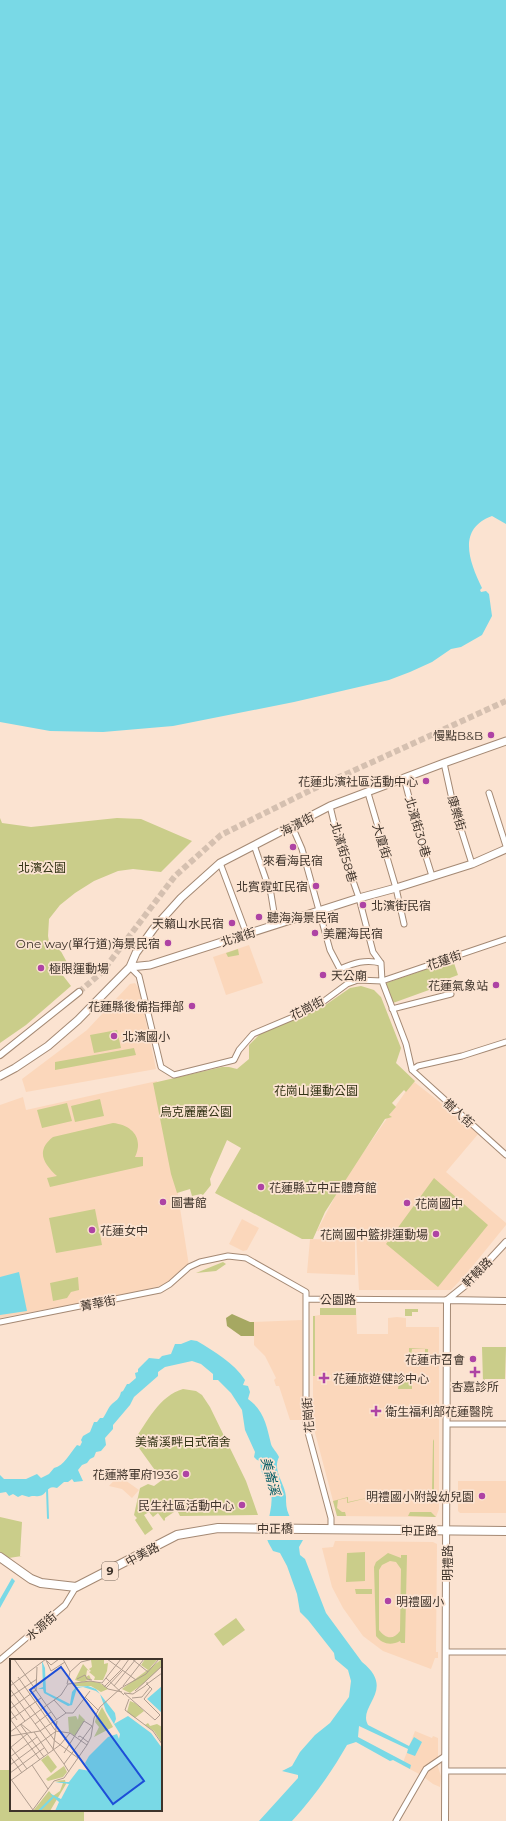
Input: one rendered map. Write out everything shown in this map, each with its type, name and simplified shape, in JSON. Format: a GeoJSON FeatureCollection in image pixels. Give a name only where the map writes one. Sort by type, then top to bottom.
{"type":"FeatureCollection","features":[{"type":"Feature","properties":{"kind":"main road","name":"海濱街"},"geometry":{"type":"LineString","coordinates":[[130,967],[136,953],[154,928],[181,898],[220,863],[330,806],[506,741]]}},
{"type":"Feature","properties":{"kind":"main road","name":"北濱街"},"geometry":{"type":"LineString","coordinates":[[130,967],[150,965],[247,935],[320,912],[358,898],[396,888],[472,864],[506,849]]}},
{"type":"Feature","properties":{"kind":"main road"},"geometry":{"type":"LineString","coordinates":[[0,1076],[48,1046],[78,1020],[130,967]]}},
{"type":"Feature","properties":{"kind":"main road","name":"中正橋"},"geometry":{"type":"LineString","coordinates":[[199,1530],[218,1528],[331,1529]]}},
{"type":"Feature","properties":{"kind":"main road","name":"中正路"},"geometry":{"type":"LineString","coordinates":[[331,1529],[447,1529],[506,1531]]}},
{"type":"Feature","properties":{"kind":"main road","name":"中美路"},"geometry":{"type":"LineString","coordinates":[[76,1587],[116,1568],[177,1535],[199,1530]]}},
{"type":"Feature","properties":{"kind":"main road"},"geometry":{"type":"LineString","coordinates":[[0,1557],[31,1579],[41,1583],[76,1587]]}},
{"type":"Feature","properties":{"kind":"street","name":"康樂街"},"geometry":{"type":"LineString","coordinates":[[444,763],[453,804],[472,864]]}},
{"type":"Feature","properties":{"kind":"street","name":"北濱街30巷"},"geometry":{"type":"LineString","coordinates":[[404,778],[417,828],[432,876]]}},
{"type":"Feature","properties":{"kind":"street","name":"大廈街"},"geometry":{"type":"LineString","coordinates":[[368,793],[396,888],[404,924]]}},
{"type":"Feature","properties":{"kind":"street"},"geometry":{"type":"LineString","coordinates":[[489,793],[506,846]]}},
{"type":"Feature","properties":{"kind":"street","name":"北濱街58巷"},"geometry":{"type":"LineString","coordinates":[[330,806],[337,835],[358,898],[373,952],[381,963]]}},
{"type":"Feature","properties":{"kind":"street"},"geometry":{"type":"LineString","coordinates":[[292,826],[302,849],[332,956],[340,970],[356,962],[370,960],[381,963],[382,981],[406,1044],[412,1070],[418,1066],[462,1056],[506,1042]]}},
{"type":"Feature","properties":{"kind":"street"},"geometry":{"type":"LineString","coordinates":[[254,845],[271,894],[276,925]]}},
{"type":"Feature","properties":{"kind":"street"},"geometry":{"type":"LineString","coordinates":[[220,863],[247,935]]}},
{"type":"Feature","properties":{"kind":"street","name":"花蓮街"},"geometry":{"type":"LineString","coordinates":[[382,981],[506,939]]}},
{"type":"Feature","properties":{"kind":"street","name":"花崗街"},"geometry":{"type":"LineString","coordinates":[[130,967],[139,976],[161,1067],[174,1075],[234,1060],[239,1050],[253,1034],[320,1004],[346,984],[358,980],[382,981]]}},
{"type":"Feature","properties":{"kind":"street"},"geometry":{"type":"LineString","coordinates":[[0,1055],[79,992]]}},
{"type":"Feature","properties":{"kind":"street"},"geometry":{"type":"LineString","coordinates":[[392,1009],[451,994]]}},
{"type":"Feature","properties":{"kind":"street","name":"樹人街"},"geometry":{"type":"LineString","coordinates":[[412,1070],[506,1155]]}},
{"type":"Feature","properties":{"kind":"street","name":"軒轅路"},"geometry":{"type":"LineString","coordinates":[[447,1300],[467,1284],[506,1242]]}},
{"type":"Feature","properties":{"kind":"street","name":"公園路"},"geometry":{"type":"LineString","coordinates":[[189,1267],[200,1262],[221,1258],[246,1258],[306,1292],[306,1299],[506,1301]]}},
{"type":"Feature","properties":{"kind":"street","name":"菁華街"},"geometry":{"type":"LineString","coordinates":[[0,1322],[160,1290],[170,1284],[189,1267]]}},
{"type":"Feature","properties":{"kind":"street","name":"花崗街"},"geometry":{"type":"LineString","coordinates":[[306,1299],[306,1425],[331,1518],[331,1529]]}},
{"type":"Feature","properties":{"kind":"street","name":"明禮路"},"geometry":{"type":"LineString","coordinates":[[446,1821],[447,1300]]}},
{"type":"Feature","properties":{"kind":"street"},"geometry":{"type":"LineString","coordinates":[[447,1424],[506,1424]]}},
{"type":"Feature","properties":{"kind":"street","name":"水源街"},"geometry":{"type":"LineString","coordinates":[[0,1660],[64,1605],[76,1587]]}},
{"type":"Feature","properties":{"kind":"street"},"geometry":{"type":"LineString","coordinates":[[447,1652],[506,1652]]}},
{"type":"Feature","properties":{"kind":"street"},"geometry":{"type":"LineString","coordinates":[[396,1821],[426,1769],[446,1756]]}},
{"type":"Feature","properties":{"kind":"street"},"geometry":{"type":"LineString","coordinates":[[446,1774],[506,1771]]}},
{"type":"Feature","properties":{"kind":"shaded area"},"geometry":{"type":"Polygon","coordinates":[[[249,945],[263,983],[226,995],[213,957],[249,945]]]}},
{"type":"Feature","properties":{"kind":"shaded area","name":"北濱國小"},"geometry":{"type":"Polygon","coordinates":[[[135,983],[139,989],[156,1069],[26,1092],[22,1079],[87,1030],[130,984],[135,983]]]}},
{"type":"Feature","properties":{"kind":"shaded area","name":"花蓮女中"},"geometry":{"type":"Polygon","coordinates":[[[157,1081],[167,1124],[189,1266],[169,1284],[113,1297],[0,1318],[0,1105],[23,1097],[26,1110],[157,1081]]]}},
{"type":"Feature","properties":{"kind":"shaded area","name":"花崗國中"},"geometry":{"type":"Polygon","coordinates":[[[413,1081],[479,1133],[446,1172],[506,1223],[506,1225],[467,1273],[451,1290],[359,1290],[356,1234],[317,1231],[342,1183],[413,1081]]]}},
{"type":"Feature","properties":{"kind":"shaded area"},"geometry":{"type":"Polygon","coordinates":[[[242,1219],[259,1228],[247,1250],[243,1251],[229,1244],[242,1219]]]}},
{"type":"Feature","properties":{"kind":"shaded area"},"geometry":{"type":"Polygon","coordinates":[[[310,1239],[355,1240],[355,1275],[307,1273],[310,1239]]]}},
{"type":"Feature","properties":{"kind":"shaded area","name":"衛生福利部花蓮醫院"},"geometry":{"type":"Polygon","coordinates":[[[320,1308],[356,1308],[357,1334],[388,1334],[388,1318],[397,1317],[406,1318],[406,1327],[439,1327],[439,1509],[436,1517],[337,1516],[313,1425],[313,1316],[320,1315],[320,1308]]]}},
{"type":"Feature","properties":{"kind":"shaded area"},"geometry":{"type":"Polygon","coordinates":[[[302,1320],[303,1420],[290,1420],[279,1386],[276,1386],[274,1380],[276,1378],[265,1356],[254,1345],[254,1322],[302,1320]]]}},
{"type":"Feature","properties":{"kind":"shaded area"},"geometry":{"type":"Polygon","coordinates":[[[120,1474],[122,1478],[139,1490],[132,1498],[122,1489],[109,1486],[120,1474]]]}},
{"type":"Feature","properties":{"kind":"shaded area","name":"明禮國小附設幼兒園"},"geometry":{"type":"Polygon","coordinates":[[[458,1481],[506,1481],[506,1513],[460,1513],[458,1511],[458,1481]]]}},
{"type":"Feature","properties":{"kind":"shaded area","name":"明禮國小"},"geometry":{"type":"Polygon","coordinates":[[[335,1541],[433,1542],[437,1544],[436,1652],[438,1652],[438,1658],[435,1658],[431,1669],[383,1651],[363,1636],[343,1608],[332,1587],[322,1548],[333,1547],[335,1541]]]}},
{"type":"Feature","properties":{"kind":"shaded area"},"geometry":{"type":"Polygon","coordinates":[[[415,1731],[432,1738],[433,1736],[438,1738],[438,1767],[441,1776],[440,1787],[402,1765],[415,1731]]]}},
{"type":"Feature","properties":{"kind":"green space","name":"北濱公園"},"geometry":{"type":"Polygon","coordinates":[[[0,818],[2,823],[31,827],[117,818],[141,819],[192,841],[161,872],[133,869],[118,871],[94,881],[60,905],[49,919],[48,936],[50,947],[57,944],[70,968],[61,973],[71,986],[26,1025],[0,1043],[0,818]]]}},
{"type":"Feature","properties":{"kind":"green space"},"geometry":{"type":"Polygon","coordinates":[[[238,949],[239,955],[228,957],[226,953],[238,949]]]}},
{"type":"Feature","properties":{"kind":"green space"},"geometry":{"type":"Polygon","coordinates":[[[453,960],[458,975],[450,978],[451,982],[393,1003],[386,983],[453,960]]]}},
{"type":"Feature","properties":{"kind":"green space","name":"花崗山運動公園"},"geometry":{"type":"Polygon","coordinates":[[[361,986],[374,990],[381,997],[401,1048],[396,1063],[415,1081],[406,1092],[404,1090],[392,1103],[396,1107],[389,1115],[392,1117],[385,1119],[325,1212],[313,1239],[302,1239],[215,1193],[241,1148],[227,1140],[210,1179],[211,1185],[203,1195],[192,1196],[190,1189],[177,1193],[171,1174],[153,1083],[222,1067],[237,1069],[249,1059],[249,1045],[262,1032],[324,1006],[350,988],[361,986]]]}},
{"type":"Feature","properties":{"kind":"green space"},"geometry":{"type":"Polygon","coordinates":[[[117,1030],[121,1048],[94,1053],[90,1035],[117,1030]]]}},
{"type":"Feature","properties":{"kind":"green space"},"geometry":{"type":"Polygon","coordinates":[[[134,1048],[136,1055],[55,1070],[55,1062],[134,1048]]]}},
{"type":"Feature","properties":{"kind":"green space"},"geometry":{"type":"Polygon","coordinates":[[[100,1099],[104,1116],[75,1122],[71,1106],[100,1099]]]}},
{"type":"Feature","properties":{"kind":"green space"},"geometry":{"type":"Polygon","coordinates":[[[67,1103],[72,1121],[42,1128],[37,1110],[67,1103]]]}},
{"type":"Feature","properties":{"kind":"green space"},"geometry":{"type":"Polygon","coordinates":[[[113,1123],[126,1126],[137,1138],[138,1144],[135,1157],[143,1157],[143,1166],[50,1187],[47,1178],[57,1176],[48,1167],[43,1157],[44,1147],[47,1142],[53,1137],[113,1123]]]}},
{"type":"Feature","properties":{"kind":"green space","name":"花崗國中籃排運動場"},"geometry":{"type":"Polygon","coordinates":[[[434,1178],[488,1225],[438,1287],[386,1244],[434,1178]]]}},
{"type":"Feature","properties":{"kind":"green space"},"geometry":{"type":"Polygon","coordinates":[[[95,1209],[102,1245],[56,1253],[49,1218],[95,1209]]]}},
{"type":"Feature","properties":{"kind":"green space"},"geometry":{"type":"Polygon","coordinates":[[[223,1262],[226,1264],[216,1271],[196,1273],[223,1262]]]}},
{"type":"Feature","properties":{"kind":"green space"},"geometry":{"type":"Polygon","coordinates":[[[78,1277],[79,1290],[71,1292],[67,1298],[53,1301],[50,1283],[78,1277]]]}},
{"type":"Feature","properties":{"kind":"green space"},"geometry":{"type":"Polygon","coordinates":[[[320,1308],[356,1308],[356,1315],[320,1315],[320,1308]]]}},
{"type":"Feature","properties":{"kind":"green space"},"geometry":{"type":"Polygon","coordinates":[[[405,1309],[418,1309],[418,1312],[412,1312],[412,1316],[405,1316],[405,1309]]]}},
{"type":"Feature","properties":{"kind":"green space"},"geometry":{"type":"Polygon","coordinates":[[[232,1314],[250,1322],[254,1322],[254,1336],[241,1336],[227,1326],[226,1318],[232,1314]]]}},
{"type":"Feature","properties":{"kind":"green space"},"geometry":{"type":"Polygon","coordinates":[[[313,1316],[315,1316],[315,1376],[313,1376],[313,1316]]]}},
{"type":"Feature","properties":{"kind":"green space"},"geometry":{"type":"Polygon","coordinates":[[[482,1347],[506,1347],[505,1379],[485,1379],[485,1385],[480,1385],[480,1383],[483,1382],[482,1347]]]}},
{"type":"Feature","properties":{"kind":"green space"},"geometry":{"type":"Polygon","coordinates":[[[409,1348],[428,1349],[428,1355],[425,1359],[425,1349],[412,1349],[411,1356],[409,1356],[409,1348]]]}},
{"type":"Feature","properties":{"kind":"green space"},"geometry":{"type":"Polygon","coordinates":[[[399,1382],[412,1382],[412,1389],[398,1389],[399,1382]]]}},
{"type":"Feature","properties":{"kind":"green space","name":"美崙溪畔日式宿舍"},"geometry":{"type":"Polygon","coordinates":[[[183,1389],[196,1391],[202,1395],[210,1407],[246,1481],[258,1515],[180,1516],[177,1510],[165,1518],[164,1521],[158,1513],[153,1517],[149,1512],[144,1515],[153,1529],[145,1535],[135,1520],[137,1518],[134,1515],[140,1488],[148,1484],[154,1486],[162,1480],[134,1441],[154,1410],[167,1397],[183,1389]]]}},
{"type":"Feature","properties":{"kind":"green space"},"geometry":{"type":"Polygon","coordinates":[[[434,1439],[434,1492],[432,1491],[434,1439]]]}},
{"type":"Feature","properties":{"kind":"green space"},"geometry":{"type":"Polygon","coordinates":[[[376,1496],[347,1503],[347,1498],[338,1500],[337,1508],[342,1512],[345,1512],[346,1516],[337,1516],[333,1501],[348,1497],[348,1502],[376,1496]]]}},
{"type":"Feature","properties":{"kind":"green space"},"geometry":{"type":"Polygon","coordinates":[[[410,1512],[431,1512],[436,1517],[408,1516],[410,1512]]]}},
{"type":"Feature","properties":{"kind":"green space"},"geometry":{"type":"Polygon","coordinates":[[[0,1517],[22,1522],[20,1556],[22,1556],[2,1559],[0,1557],[0,1517]]]}},
{"type":"Feature","properties":{"kind":"green space"},"geometry":{"type":"Polygon","coordinates":[[[365,1552],[365,1581],[346,1582],[347,1553],[365,1552]]]}},
{"type":"Feature","properties":{"kind":"green space"},"geometry":{"type":"Polygon","coordinates":[[[388,1553],[401,1558],[401,1555],[407,1555],[405,1643],[401,1643],[400,1641],[390,1644],[381,1641],[376,1636],[374,1567],[376,1562],[388,1553]],[[390,1561],[382,1565],[379,1570],[379,1630],[384,1635],[389,1637],[395,1636],[400,1631],[401,1569],[396,1562],[390,1561]]]}},
{"type":"Feature","properties":{"kind":"green space"},"geometry":{"type":"Polygon","coordinates":[[[355,1589],[372,1589],[372,1594],[356,1594],[355,1589]]]}},
{"type":"Feature","properties":{"kind":"green space"},"geometry":{"type":"Polygon","coordinates":[[[236,1618],[245,1630],[223,1646],[214,1634],[236,1618]]]}},
{"type":"Feature","properties":{"kind":"green space"},"geometry":{"type":"Polygon","coordinates":[[[0,1770],[10,1770],[10,1811],[84,1811],[84,1821],[0,1821],[0,1770]]]}},
{"type":"Feature","properties":{"kind":"water"},"geometry":{"type":"Polygon","coordinates":[[[0,0],[506,0],[506,524],[492,516],[481,522],[474,529],[470,537],[470,557],[482,588],[480,590],[481,592],[486,591],[489,594],[492,616],[482,635],[461,647],[451,649],[432,662],[389,680],[294,702],[173,726],[103,732],[50,731],[0,722],[0,0]]]}},
{"type":"Feature","properties":{"kind":"water"},"geometry":{"type":"Polygon","coordinates":[[[19,1272],[27,1311],[0,1315],[0,1277],[19,1272]]]}},
{"type":"Feature","properties":{"kind":"water","name":"美崙溪"},"geometry":{"type":"Polygon","coordinates":[[[191,1340],[197,1341],[210,1349],[235,1368],[245,1380],[243,1385],[248,1386],[250,1392],[248,1399],[258,1408],[264,1419],[272,1446],[279,1457],[277,1467],[285,1492],[287,1510],[292,1522],[303,1540],[299,1547],[300,1555],[305,1559],[326,1613],[362,1662],[372,1672],[376,1681],[374,1697],[367,1711],[366,1718],[368,1725],[409,1746],[414,1737],[422,1742],[415,1756],[407,1753],[408,1749],[359,1726],[358,1737],[411,1765],[410,1769],[393,1760],[390,1761],[356,1742],[347,1745],[322,1784],[292,1821],[259,1821],[298,1778],[298,1775],[282,1771],[292,1766],[300,1752],[315,1735],[330,1723],[349,1697],[351,1681],[348,1670],[335,1659],[334,1653],[300,1612],[297,1594],[287,1566],[280,1553],[273,1551],[268,1542],[267,1528],[272,1499],[271,1493],[262,1473],[260,1465],[261,1461],[254,1457],[255,1452],[245,1430],[242,1410],[231,1393],[218,1380],[213,1380],[213,1374],[201,1364],[192,1361],[165,1367],[158,1372],[158,1376],[134,1397],[130,1405],[113,1425],[113,1429],[105,1438],[106,1445],[101,1451],[96,1452],[94,1457],[82,1465],[78,1470],[83,1481],[74,1482],[72,1479],[68,1482],[64,1482],[57,1488],[51,1487],[44,1494],[38,1496],[29,1497],[22,1495],[18,1497],[13,1494],[9,1496],[6,1492],[0,1493],[0,1475],[4,1479],[26,1479],[37,1474],[41,1478],[49,1474],[54,1468],[61,1465],[77,1445],[80,1446],[83,1436],[90,1432],[94,1422],[97,1422],[100,1418],[103,1418],[110,1406],[118,1398],[127,1384],[136,1378],[135,1373],[138,1372],[138,1369],[149,1358],[159,1359],[162,1356],[171,1354],[175,1344],[181,1344],[191,1340]]]}},
{"type":"Feature","properties":{"kind":"water"},"geometry":{"type":"Polygon","coordinates":[[[12,1578],[15,1581],[0,1608],[0,1599],[12,1578]]]}},
{"type":"Feature","properties":{"kind":"pier"},"geometry":{"type":"Polygon","coordinates":[[[267,1516],[292,1516],[305,1540],[265,1540],[267,1516]]]}},
{"type":"Feature","properties":{"kind":"waterway"},"geometry":{"type":"LineString","coordinates":[[47,1489],[48,1518]]}},
{"type":"Feature","properties":{"kind":"tunnel"},"geometry":{"type":"LineString","coordinates":[[79,992],[102,972],[175,876],[221,835],[311,790],[506,701]]}},
{"type":"Feature","properties":{"kind":"place","name":"慢點B&B"},"geometry":{"type":"Point","coordinates":[491,735]}},
{"type":"Feature","properties":{"kind":"place","name":"花蓮北濱社區活動中心"},"geometry":{"type":"Point","coordinates":[426,781]}},
{"type":"Feature","properties":{"kind":"place","name":"來看海民宿"},"geometry":{"type":"Point","coordinates":[293,847]}},
{"type":"Feature","properties":{"kind":"place","name":"北賓霓虹民宿"},"geometry":{"type":"Point","coordinates":[316,886]}},
{"type":"Feature","properties":{"kind":"place","name":"北濱街民宿"},"geometry":{"type":"Point","coordinates":[363,905]}},
{"type":"Feature","properties":{"kind":"place","name":"聽海海景民宿"},"geometry":{"type":"Point","coordinates":[259,917]}},
{"type":"Feature","properties":{"kind":"place","name":"天籟山水民宿"},"geometry":{"type":"Point","coordinates":[232,923]}},
{"type":"Feature","properties":{"kind":"place","name":"美麗海民宿"},"geometry":{"type":"Point","coordinates":[315,933]}},
{"type":"Feature","properties":{"kind":"place","name":"One way(單行道)海景民宿"},"geometry":{"type":"Point","coordinates":[168,943]}},
{"type":"Feature","properties":{"kind":"place","name":"極限運動場"},"geometry":{"type":"Point","coordinates":[41,968]}},
{"type":"Feature","properties":{"kind":"place","name":"天公廟"},"geometry":{"type":"Point","coordinates":[323,975]}},
{"type":"Feature","properties":{"kind":"place","name":"花蓮氣象站"},"geometry":{"type":"Point","coordinates":[496,985]}},
{"type":"Feature","properties":{"kind":"place","name":"花蓮縣後備指揮部"},"geometry":{"type":"Point","coordinates":[192,1006]}},
{"type":"Feature","properties":{"kind":"place","name":"北濱國小"},"geometry":{"type":"Point","coordinates":[114,1036]}},
{"type":"Feature","properties":{"kind":"place","name":"花蓮縣立中正體育館"},"geometry":{"type":"Point","coordinates":[261,1187]}},
{"type":"Feature","properties":{"kind":"place","name":"圖書館"},"geometry":{"type":"Point","coordinates":[163,1202]}},
{"type":"Feature","properties":{"kind":"place","name":"花崗國中"},"geometry":{"type":"Point","coordinates":[407,1203]}},
{"type":"Feature","properties":{"kind":"place","name":"花蓮女中"},"geometry":{"type":"Point","coordinates":[92,1230]}},
{"type":"Feature","properties":{"kind":"place","name":"花崗國中籃排運動場"},"geometry":{"type":"Point","coordinates":[436,1234]}},
{"type":"Feature","properties":{"kind":"place","name":"花蓮市召會"},"geometry":{"type":"Point","coordinates":[473,1359]}},
{"type":"Feature","properties":{"kind":"place","name":"杏嘉診所"},"geometry":{"type":"Point","coordinates":[475,1372]}},
{"type":"Feature","properties":{"kind":"place","name":"花蓮旅遊健診中心"},"geometry":{"type":"Point","coordinates":[324,1378]}},
{"type":"Feature","properties":{"kind":"place","name":"衛生福利部花蓮醫院"},"geometry":{"type":"Point","coordinates":[376,1411]}},
{"type":"Feature","properties":{"kind":"place","name":"花蓮將軍府1936"},"geometry":{"type":"Point","coordinates":[186,1474]}},
{"type":"Feature","properties":{"kind":"place","name":"明禮國小附設幼兒園"},"geometry":{"type":"Point","coordinates":[482,1496]}},
{"type":"Feature","properties":{"kind":"place","name":"民生社區活動中心"},"geometry":{"type":"Point","coordinates":[242,1505]}},
{"type":"Feature","properties":{"kind":"place","name":"明禮國小"},"geometry":{"type":"Point","coordinates":[388,1601]}},
{"type":"Feature","properties":{"kind":"park label","name":"烏克麗麗公園"},"geometry":{"type":"Point","coordinates":[196,1111]}}]}
